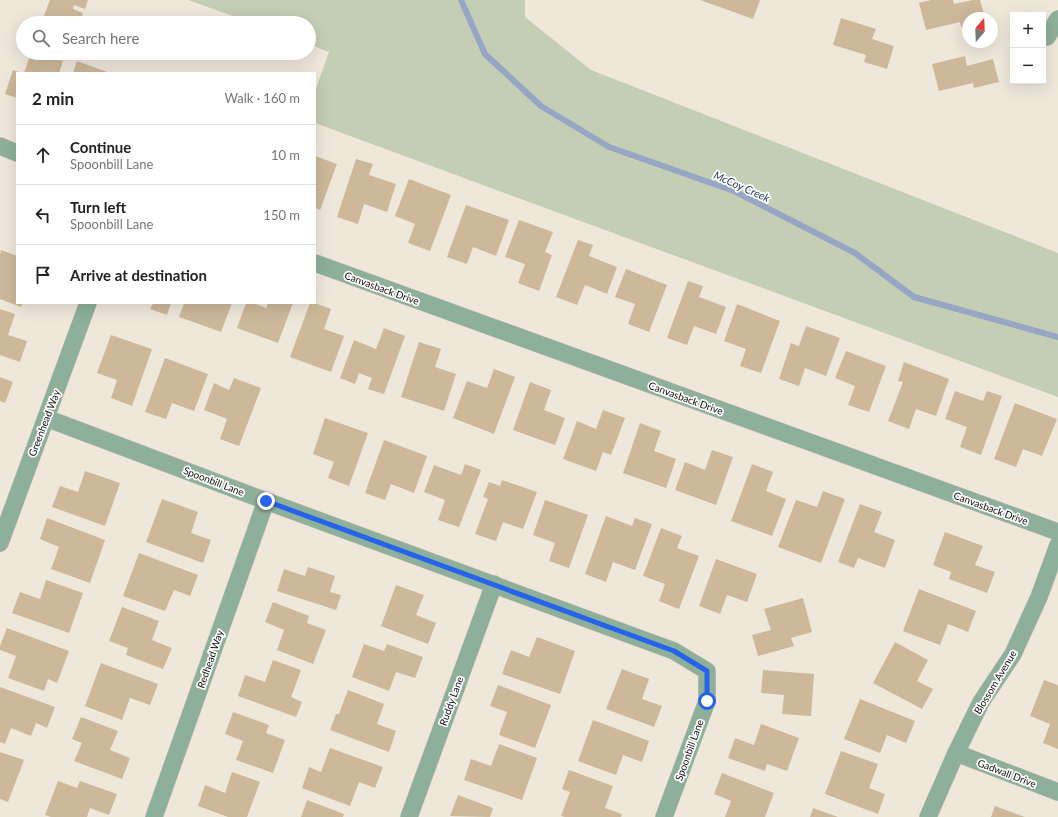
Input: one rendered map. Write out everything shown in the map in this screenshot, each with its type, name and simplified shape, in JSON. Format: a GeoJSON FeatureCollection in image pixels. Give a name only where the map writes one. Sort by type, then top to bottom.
{"type":"FeatureCollection","features":[{"type":"Feature","properties":{"kind":"street"},"geometry":{"type":"LineString","coordinates":[[1048,37],[1058,19]]}},
{"type":"Feature","properties":{"kind":"street"},"geometry":{"type":"LineString","coordinates":[[0,146],[16,153]]}},
{"type":"Feature","properties":{"kind":"street","name":"Canvasback Drive"},"geometry":{"type":"LineString","coordinates":[[316,263],[1058,532]]}},
{"type":"Feature","properties":{"kind":"street","name":"Greenhead Way"},"geometry":{"type":"LineString","coordinates":[[0,543],[88,304]]}},
{"type":"Feature","properties":{"kind":"street","name":"Spoonbill Lane"},"geometry":{"type":"LineString","coordinates":[[46,418],[266,501],[674,651],[707,671],[707,701],[664,817]]}},
{"type":"Feature","properties":{"kind":"street","name":"Redhead Way"},"geometry":{"type":"LineString","coordinates":[[154,817],[266,501]]}},
{"type":"Feature","properties":{"kind":"street","name":"Blossom Avenue"},"geometry":{"type":"LineString","coordinates":[[928,817],[956,753],[981,702],[1013,654],[1039,598],[1058,545]]}},
{"type":"Feature","properties":{"kind":"street","name":"Ruddy Lane"},"geometry":{"type":"LineString","coordinates":[[409,817],[494,584]]}},
{"type":"Feature","properties":{"kind":"street","name":"Gadwall Drive"},"geometry":{"type":"LineString","coordinates":[[956,753],[1058,792]]}},
{"type":"Feature","properties":{"kind":"green space"},"geometry":{"type":"Polygon","coordinates":[[[188,0],[525,0],[525,17],[591,70],[1058,253],[1058,397],[316,123],[316,88],[329,52],[316,47],[316,16],[233,16],[188,0]]]}},
{"type":"Feature","properties":{"kind":"building"},"geometry":{"type":"Polygon","coordinates":[[[50,0],[88,0],[85,9],[74,5],[73,9],[83,13],[82,16],[44,16],[50,0]]]}},
{"type":"Feature","properties":{"kind":"building"},"geometry":{"type":"Polygon","coordinates":[[[700,0],[760,0],[753,19],[700,0]]]}},
{"type":"Feature","properties":{"kind":"building"},"geometry":{"type":"Polygon","coordinates":[[[931,0],[953,0],[954,4],[980,0],[983,12],[962,12],[962,27],[960,22],[926,30],[919,3],[931,0]]]}},
{"type":"Feature","properties":{"kind":"building"},"geometry":{"type":"Polygon","coordinates":[[[841,18],[876,29],[872,39],[894,46],[887,69],[864,62],[866,55],[833,45],[841,18]]]}},
{"type":"Feature","properties":{"kind":"building"},"geometry":{"type":"Polygon","coordinates":[[[965,56],[967,66],[993,59],[999,82],[974,88],[973,83],[939,91],[932,64],[965,56]]]}},
{"type":"Feature","properties":{"kind":"building"},"geometry":{"type":"Polygon","coordinates":[[[29,60],[63,61],[59,72],[24,72],[29,60]]]}},
{"type":"Feature","properties":{"kind":"building"},"geometry":{"type":"Polygon","coordinates":[[[77,61],[107,72],[73,72],[77,61]]]}},
{"type":"Feature","properties":{"kind":"building"},"geometry":{"type":"Polygon","coordinates":[[[13,70],[19,72],[16,72],[16,98],[5,94],[13,70]]]}},
{"type":"Feature","properties":{"kind":"building"},"geometry":{"type":"Polygon","coordinates":[[[316,156],[337,164],[320,210],[316,208],[316,156]]]}},
{"type":"Feature","properties":{"kind":"building"},"geometry":{"type":"Polygon","coordinates":[[[356,159],[373,164],[369,175],[396,184],[387,212],[364,204],[358,224],[337,217],[356,159]]]}},
{"type":"Feature","properties":{"kind":"building"},"geometry":{"type":"Polygon","coordinates":[[[409,179],[451,195],[430,251],[408,243],[415,224],[395,216],[409,179]]]}},
{"type":"Feature","properties":{"kind":"building"},"geometry":{"type":"Polygon","coordinates":[[[466,205],[509,220],[496,256],[473,247],[467,264],[447,257],[466,205]]]}},
{"type":"Feature","properties":{"kind":"building"},"geometry":{"type":"Polygon","coordinates":[[[519,220],[553,232],[545,252],[552,255],[539,291],[518,283],[525,264],[505,257],[519,220]]]}},
{"type":"Feature","properties":{"kind":"building"},"geometry":{"type":"Polygon","coordinates":[[[578,240],[593,245],[589,256],[617,267],[607,294],[585,285],[577,305],[556,297],[578,240]]]}},
{"type":"Feature","properties":{"kind":"building"},"geometry":{"type":"Polygon","coordinates":[[[1,250],[16,256],[16,304],[22,304],[21,307],[0,299],[1,250]]]}},
{"type":"Feature","properties":{"kind":"building"},"geometry":{"type":"Polygon","coordinates":[[[626,269],[667,285],[649,332],[628,324],[635,304],[615,297],[626,269]]]}},
{"type":"Feature","properties":{"kind":"building"},"geometry":{"type":"Polygon","coordinates":[[[688,281],[703,286],[699,297],[726,307],[716,334],[694,326],[687,345],[667,338],[688,281]]]}},
{"type":"Feature","properties":{"kind":"building"},"geometry":{"type":"Polygon","coordinates":[[[316,303],[331,309],[324,329],[344,336],[331,372],[290,357],[310,304],[316,303]]]}},
{"type":"Feature","properties":{"kind":"building"},"geometry":{"type":"Polygon","coordinates":[[[152,304],[171,304],[167,315],[150,309],[152,304]]]}},
{"type":"Feature","properties":{"kind":"building"},"geometry":{"type":"Polygon","coordinates":[[[184,304],[232,304],[221,332],[179,317],[184,304]]]}},
{"type":"Feature","properties":{"kind":"building"},"geometry":{"type":"Polygon","coordinates":[[[246,304],[256,304],[266,308],[268,304],[293,304],[278,343],[237,328],[246,304]]]}},
{"type":"Feature","properties":{"kind":"building"},"geometry":{"type":"Polygon","coordinates":[[[737,304],[780,321],[761,373],[740,366],[746,349],[724,341],[737,304]]]}},
{"type":"Feature","properties":{"kind":"building"},"geometry":{"type":"Polygon","coordinates":[[[0,309],[15,314],[8,335],[27,341],[20,362],[0,355],[0,309]]]}},
{"type":"Feature","properties":{"kind":"building"},"geometry":{"type":"Polygon","coordinates":[[[806,326],[840,338],[826,376],[805,368],[799,386],[779,379],[791,343],[799,346],[806,326]]]}},
{"type":"Feature","properties":{"kind":"building"},"geometry":{"type":"Polygon","coordinates":[[[384,328],[405,336],[384,394],[368,389],[372,378],[359,373],[355,384],[340,378],[354,340],[376,349],[384,328]]]}},
{"type":"Feature","properties":{"kind":"building"},"geometry":{"type":"Polygon","coordinates":[[[111,335],[152,349],[132,406],[111,398],[117,380],[97,373],[111,335]]]}},
{"type":"Feature","properties":{"kind":"building"},"geometry":{"type":"Polygon","coordinates":[[[419,342],[441,349],[435,367],[456,374],[444,411],[401,397],[419,342]]]}},
{"type":"Feature","properties":{"kind":"building"},"geometry":{"type":"Polygon","coordinates":[[[846,351],[886,366],[869,412],[848,405],[855,386],[835,378],[846,351]]]}},
{"type":"Feature","properties":{"kind":"building"},"geometry":{"type":"Polygon","coordinates":[[[165,358],[208,374],[194,411],[172,403],[166,419],[145,412],[165,358]]]}},
{"type":"Feature","properties":{"kind":"building"},"geometry":{"type":"Polygon","coordinates":[[[904,362],[949,379],[936,416],[916,409],[909,429],[888,421],[903,382],[898,381],[904,362]]]}},
{"type":"Feature","properties":{"kind":"building"},"geometry":{"type":"Polygon","coordinates":[[[494,369],[515,377],[494,434],[453,418],[467,381],[487,388],[494,369]]]}},
{"type":"Feature","properties":{"kind":"building"},"geometry":{"type":"Polygon","coordinates":[[[0,377],[13,382],[5,403],[0,401],[0,377]]]}},
{"type":"Feature","properties":{"kind":"building"},"geometry":{"type":"Polygon","coordinates":[[[234,378],[261,388],[239,446],[220,439],[227,419],[204,410],[214,383],[229,390],[234,378]]]}},
{"type":"Feature","properties":{"kind":"building"},"geometry":{"type":"Polygon","coordinates":[[[530,382],[551,390],[544,410],[565,418],[555,445],[513,430],[530,382]]]}},
{"type":"Feature","properties":{"kind":"building"},"geometry":{"type":"Polygon","coordinates":[[[955,391],[983,401],[987,391],[1002,396],[981,455],[960,447],[967,427],[945,419],[955,391]]]}},
{"type":"Feature","properties":{"kind":"building"},"geometry":{"type":"Polygon","coordinates":[[[1015,403],[1057,419],[1042,456],[1023,449],[1016,467],[994,459],[1015,403]]]}},
{"type":"Feature","properties":{"kind":"building"},"geometry":{"type":"Polygon","coordinates":[[[603,410],[625,418],[611,455],[603,452],[596,471],[563,459],[577,421],[596,429],[603,410]]]}},
{"type":"Feature","properties":{"kind":"building"},"geometry":{"type":"Polygon","coordinates":[[[325,418],[368,433],[349,486],[328,478],[334,462],[313,454],[325,418]]]}},
{"type":"Feature","properties":{"kind":"building"},"geometry":{"type":"Polygon","coordinates":[[[640,423],[661,431],[654,451],[676,459],[666,488],[623,473],[640,423]]]}},
{"type":"Feature","properties":{"kind":"building"},"geometry":{"type":"Polygon","coordinates":[[[384,440],[427,456],[414,493],[391,484],[385,500],[365,493],[384,440]]]}},
{"type":"Feature","properties":{"kind":"building"},"geometry":{"type":"Polygon","coordinates":[[[712,450],[733,457],[716,505],[675,490],[685,462],[705,470],[712,450]]]}},
{"type":"Feature","properties":{"kind":"building"},"geometry":{"type":"Polygon","coordinates":[[[465,464],[481,470],[459,527],[438,520],[445,500],[424,492],[434,465],[461,475],[465,464]]]}},
{"type":"Feature","properties":{"kind":"building"},"geometry":{"type":"Polygon","coordinates":[[[752,464],[773,472],[766,491],[786,499],[772,536],[731,521],[752,464]]]}},
{"type":"Feature","properties":{"kind":"building"},"geometry":{"type":"Polygon","coordinates":[[[85,471],[120,483],[105,526],[52,507],[60,486],[78,492],[85,471]]]}},
{"type":"Feature","properties":{"kind":"building"},"geometry":{"type":"Polygon","coordinates":[[[502,480],[537,492],[523,529],[503,522],[496,541],[475,534],[488,499],[483,497],[489,482],[500,486],[502,480]]]}},
{"type":"Feature","properties":{"kind":"building"},"geometry":{"type":"Polygon","coordinates":[[[823,491],[845,499],[821,563],[778,547],[796,500],[817,507],[823,491]]]}},
{"type":"Feature","properties":{"kind":"building"},"geometry":{"type":"Polygon","coordinates":[[[162,499],[198,512],[191,533],[211,540],[203,563],[146,542],[162,499]]]}},
{"type":"Feature","properties":{"kind":"building"},"geometry":{"type":"Polygon","coordinates":[[[545,500],[588,515],[569,568],[549,561],[555,543],[533,535],[545,500]]]}},
{"type":"Feature","properties":{"kind":"building"},"geometry":{"type":"Polygon","coordinates":[[[860,504],[882,512],[874,532],[895,540],[885,568],[858,558],[854,568],[838,562],[860,504]]]}},
{"type":"Feature","properties":{"kind":"building"},"geometry":{"type":"Polygon","coordinates":[[[606,516],[632,526],[635,518],[652,524],[635,570],[613,562],[606,582],[585,574],[606,516]]]}},
{"type":"Feature","properties":{"kind":"building"},"geometry":{"type":"Polygon","coordinates":[[[47,518],[105,540],[90,583],[51,569],[59,547],[40,539],[47,518]]]}},
{"type":"Feature","properties":{"kind":"building"},"geometry":{"type":"Polygon","coordinates":[[[661,528],[682,536],[677,548],[699,556],[679,609],[659,601],[665,584],[643,576],[661,528]]]}},
{"type":"Feature","properties":{"kind":"building"},"geometry":{"type":"Polygon","coordinates":[[[945,532],[983,546],[975,565],[995,572],[987,593],[949,579],[951,572],[933,565],[945,532]]]}},
{"type":"Feature","properties":{"kind":"building"},"geometry":{"type":"Polygon","coordinates":[[[139,553],[198,575],[190,596],[174,590],[165,611],[123,596],[139,553]]]}},
{"type":"Feature","properties":{"kind":"building"},"geometry":{"type":"Polygon","coordinates":[[[716,559],[757,574],[747,602],[727,595],[720,614],[699,606],[716,559]]]}},
{"type":"Feature","properties":{"kind":"building"},"geometry":{"type":"Polygon","coordinates":[[[308,567],[335,576],[330,592],[341,595],[336,610],[277,591],[284,569],[305,576],[308,567]]]}},
{"type":"Feature","properties":{"kind":"building"},"geometry":{"type":"Polygon","coordinates":[[[46,580],[83,593],[69,633],[12,613],[20,592],[40,599],[46,580]]]}},
{"type":"Feature","properties":{"kind":"building"},"geometry":{"type":"Polygon","coordinates":[[[396,585],[424,595],[416,615],[436,623],[428,644],[381,626],[396,585]]]}},
{"type":"Feature","properties":{"kind":"building"},"geometry":{"type":"Polygon","coordinates":[[[919,589],[976,611],[968,632],[948,624],[940,645],[903,631],[919,589]]]}},
{"type":"Feature","properties":{"kind":"building"},"geometry":{"type":"Polygon","coordinates":[[[803,598],[812,632],[791,638],[794,646],[758,656],[752,635],[771,630],[764,609],[803,598]]]}},
{"type":"Feature","properties":{"kind":"building"},"geometry":{"type":"Polygon","coordinates":[[[273,602],[309,616],[307,623],[326,630],[313,664],[277,650],[284,630],[265,622],[273,602]]]}},
{"type":"Feature","properties":{"kind":"building"},"geometry":{"type":"Polygon","coordinates":[[[122,607],[159,621],[152,640],[172,648],[163,669],[126,655],[128,648],[109,641],[122,607]]]}},
{"type":"Feature","properties":{"kind":"building"},"geometry":{"type":"Polygon","coordinates":[[[7,628],[69,651],[57,683],[48,679],[44,691],[8,678],[16,656],[0,650],[0,646],[7,628]]]}},
{"type":"Feature","properties":{"kind":"building"},"geometry":{"type":"Polygon","coordinates":[[[537,637],[575,651],[560,694],[502,674],[511,650],[529,657],[537,637]]]}},
{"type":"Feature","properties":{"kind":"building"},"geometry":{"type":"Polygon","coordinates":[[[895,642],[928,660],[917,681],[933,689],[922,709],[873,683],[895,642]]]}},
{"type":"Feature","properties":{"kind":"building"},"geometry":{"type":"Polygon","coordinates":[[[364,644],[384,651],[387,644],[423,657],[415,678],[396,672],[389,691],[352,677],[364,644]]]}},
{"type":"Feature","properties":{"kind":"building"},"geometry":{"type":"Polygon","coordinates":[[[273,660],[301,670],[291,697],[302,702],[296,717],[238,696],[245,675],[265,682],[273,660]]]}},
{"type":"Feature","properties":{"kind":"building"},"geometry":{"type":"Polygon","coordinates":[[[101,663],[158,684],[150,705],[130,698],[122,720],[85,706],[101,663]]]}},
{"type":"Feature","properties":{"kind":"building"},"geometry":{"type":"Polygon","coordinates":[[[622,669],[649,679],[642,699],[662,706],[654,727],[606,709],[622,669]]]}},
{"type":"Feature","properties":{"kind":"building"},"geometry":{"type":"Polygon","coordinates":[[[763,670],[814,674],[811,716],[782,714],[784,695],[761,693],[763,670]]]}},
{"type":"Feature","properties":{"kind":"building"},"geometry":{"type":"Polygon","coordinates":[[[1044,680],[1058,685],[1058,749],[1043,743],[1050,724],[1030,716],[1044,680]]]}},
{"type":"Feature","properties":{"kind":"building"},"geometry":{"type":"Polygon","coordinates":[[[498,685],[551,705],[535,748],[499,735],[507,712],[490,706],[498,685]]]}},
{"type":"Feature","properties":{"kind":"building"},"geometry":{"type":"Polygon","coordinates":[[[0,687],[55,707],[47,728],[36,723],[31,736],[11,728],[5,744],[0,742],[0,687]]]}},
{"type":"Feature","properties":{"kind":"building"},"geometry":{"type":"Polygon","coordinates":[[[348,690],[384,704],[377,724],[396,731],[389,752],[330,730],[336,714],[339,714],[348,690]]]}},
{"type":"Feature","properties":{"kind":"building"},"geometry":{"type":"Polygon","coordinates":[[[860,699],[915,721],[906,743],[887,735],[880,753],[844,739],[860,699]]]}},
{"type":"Feature","properties":{"kind":"building"},"geometry":{"type":"Polygon","coordinates":[[[233,712],[269,725],[266,733],[285,740],[273,773],[236,760],[243,741],[225,734],[233,712]]]}},
{"type":"Feature","properties":{"kind":"building"},"geometry":{"type":"Polygon","coordinates":[[[81,717],[118,731],[110,750],[130,758],[122,779],[74,761],[82,743],[72,739],[81,717]]]}},
{"type":"Feature","properties":{"kind":"building"},"geometry":{"type":"Polygon","coordinates":[[[593,720],[649,741],[642,762],[623,755],[616,775],[578,761],[593,720]]]}},
{"type":"Feature","properties":{"kind":"building"},"geometry":{"type":"Polygon","coordinates":[[[761,724],[799,738],[787,771],[767,764],[765,771],[728,758],[735,738],[754,745],[761,724]]]}},
{"type":"Feature","properties":{"kind":"building"},"geometry":{"type":"Polygon","coordinates":[[[499,744],[537,758],[522,800],[464,780],[471,759],[491,766],[499,744]]]}},
{"type":"Feature","properties":{"kind":"building"},"geometry":{"type":"Polygon","coordinates":[[[330,748],[383,767],[375,788],[359,782],[350,806],[302,788],[309,767],[321,772],[330,748]]]}},
{"type":"Feature","properties":{"kind":"building"},"geometry":{"type":"Polygon","coordinates":[[[841,751],[878,764],[869,788],[885,794],[878,814],[825,794],[841,751]]]}},
{"type":"Feature","properties":{"kind":"building"},"geometry":{"type":"Polygon","coordinates":[[[0,752],[24,760],[8,802],[0,799],[0,752]]]}},
{"type":"Feature","properties":{"kind":"building"},"geometry":{"type":"Polygon","coordinates":[[[569,770],[613,786],[605,808],[622,814],[621,817],[561,816],[570,792],[562,789],[569,770]]]}},
{"type":"Feature","properties":{"kind":"building"},"geometry":{"type":"Polygon","coordinates":[[[232,772],[260,782],[247,817],[228,817],[198,806],[205,785],[225,793],[232,772]]]}},
{"type":"Feature","properties":{"kind":"building"},"geometry":{"type":"Polygon","coordinates":[[[722,773],[774,793],[765,817],[725,817],[731,801],[714,794],[722,773]]]}},
{"type":"Feature","properties":{"kind":"building"},"geometry":{"type":"Polygon","coordinates":[[[58,781],[77,788],[80,781],[117,794],[109,815],[90,808],[87,817],[51,817],[45,815],[58,781]]]}},
{"type":"Feature","properties":{"kind":"building"},"geometry":{"type":"Polygon","coordinates":[[[458,795],[493,808],[490,817],[450,816],[458,795]]]}},
{"type":"Feature","properties":{"kind":"building"},"geometry":{"type":"Polygon","coordinates":[[[307,800],[344,814],[343,817],[301,817],[307,800]]]}},
{"type":"Feature","properties":{"kind":"building"},"geometry":{"type":"Polygon","coordinates":[[[995,806],[1025,817],[991,817],[995,806]]]}},
{"type":"Feature","properties":{"kind":"building"},"geometry":{"type":"Polygon","coordinates":[[[813,808],[838,817],[810,817],[813,808]]]}},
{"type":"Feature","properties":{"kind":"waterway","name":"McCoy Creek"},"geometry":{"type":"LineString","coordinates":[[461,0],[485,54],[541,106],[609,147],[734,191],[855,253],[914,297],[1058,337]]}},
{"type":"Feature","properties":{"kind":"route"},"geometry":{"type":"LineString","coordinates":[[266,501],[674,651],[707,671],[707,701]]}}]}
